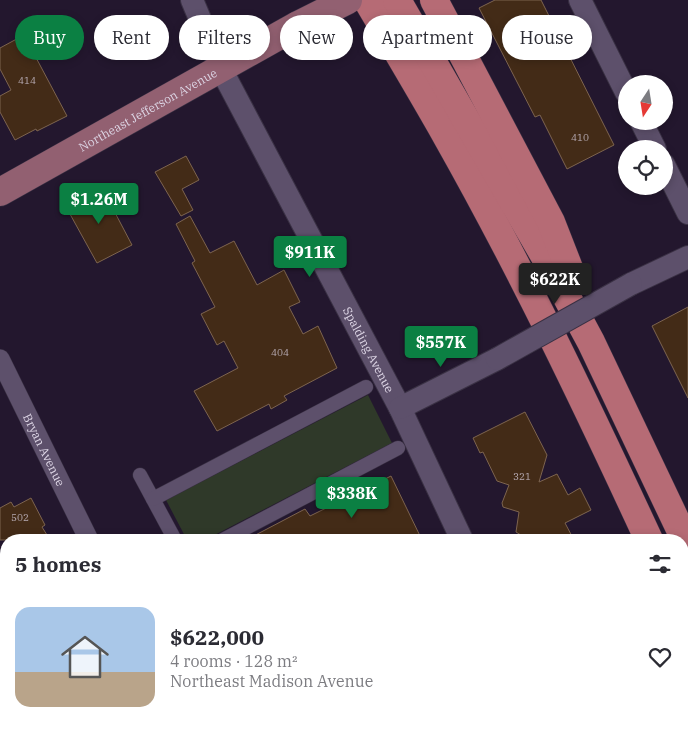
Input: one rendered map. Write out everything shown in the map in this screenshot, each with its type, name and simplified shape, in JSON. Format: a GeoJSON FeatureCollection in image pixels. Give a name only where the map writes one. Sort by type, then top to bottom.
{"type":"FeatureCollection","features":[{"type":"Feature","properties":{"kind":"highway"},"geometry":{"type":"LineString","coordinates":[[344,0],[528,289]]}},
{"type":"Feature","properties":{"kind":"highway"},"geometry":{"type":"LineString","coordinates":[[367,0],[447,138],[528,289],[598,428],[646,534]]}},
{"type":"Feature","properties":{"kind":"highway"},"geometry":{"type":"LineString","coordinates":[[397,0],[543,254],[591,342],[682,534]]}},
{"type":"Feature","properties":{"kind":"highway"},"geometry":{"type":"LineString","coordinates":[[434,0],[551,222],[570,269],[591,342]]}},
{"type":"Feature","properties":{"kind":"main road","name":"Northeast Jefferson Avenue"},"geometry":{"type":"LineString","coordinates":[[0,192],[298,25],[348,0]]}},
{"type":"Feature","properties":{"kind":"street","name":"Spalding Avenue"},"geometry":{"type":"LineString","coordinates":[[192,0],[221,69],[400,408],[459,534]]}},
{"type":"Feature","properties":{"kind":"street"},"geometry":{"type":"LineString","coordinates":[[580,0],[618,76]]}},
{"type":"Feature","properties":{"kind":"street"},"geometry":{"type":"LineString","coordinates":[[673,183],[688,213]]}},
{"type":"Feature","properties":{"kind":"street"},"geometry":{"type":"LineString","coordinates":[[400,408],[497,359],[631,284],[688,257]]}},
{"type":"Feature","properties":{"kind":"street","name":"Bryan Avenue"},"geometry":{"type":"LineString","coordinates":[[0,359],[86,534]]}},
{"type":"Feature","properties":{"kind":"street"},"geometry":{"type":"LineString","coordinates":[[153,499],[366,387]]}},
{"type":"Feature","properties":{"kind":"street"},"geometry":{"type":"LineString","coordinates":[[234,534],[398,448]]}},
{"type":"Feature","properties":{"kind":"street"},"geometry":{"type":"LineString","coordinates":[[140,475],[172,534]]}},
{"type":"Feature","properties":{"kind":"green space"},"geometry":{"type":"Polygon","coordinates":[[[368,395],[392,443],[217,534],[184,534],[166,500],[368,395]]]}},
{"type":"Feature","properties":{"kind":"building"},"geometry":{"type":"Polygon","coordinates":[[[495,0],[541,0],[549,15],[502,15],[502,53],[492,33],[492,15],[483,15],[479,8],[495,0]]]}},
{"type":"Feature","properties":{"kind":"building"},"geometry":{"type":"Polygon","coordinates":[[[15,40],[15,60],[37,60],[67,116],[15,140],[0,112],[0,96],[11,90],[0,69],[0,48],[15,40]]]}},
{"type":"Feature","properties":{"kind":"building"},"geometry":{"type":"Polygon","coordinates":[[[506,60],[571,60],[614,145],[567,169],[540,115],[535,117],[506,60]]]}},
{"type":"Feature","properties":{"kind":"building"},"geometry":{"type":"Polygon","coordinates":[[[186,156],[199,180],[182,189],[193,210],[181,216],[155,172],[186,156]]]}},
{"type":"Feature","properties":{"kind":"building"},"geometry":{"type":"Polygon","coordinates":[[[101,186],[132,245],[97,263],[65,205],[101,186]]]}},
{"type":"Feature","properties":{"kind":"building"},"geometry":{"type":"Polygon","coordinates":[[[190,216],[210,253],[234,241],[257,285],[284,270],[300,302],[289,307],[303,334],[318,326],[337,368],[284,396],[287,400],[271,409],[269,404],[217,431],[194,391],[238,368],[224,341],[217,345],[201,314],[215,307],[192,263],[195,261],[176,224],[190,216]]]}},
{"type":"Feature","properties":{"kind":"building"},"geometry":{"type":"Polygon","coordinates":[[[688,307],[688,398],[652,326],[688,307]]]}},
{"type":"Feature","properties":{"kind":"building"},"geometry":{"type":"Polygon","coordinates":[[[525,412],[547,455],[539,482],[557,474],[568,495],[580,488],[591,510],[565,523],[571,534],[519,534],[516,532],[519,512],[503,507],[502,503],[509,485],[497,481],[483,452],[480,453],[473,438],[525,412]]]}},
{"type":"Feature","properties":{"kind":"building"},"geometry":{"type":"Polygon","coordinates":[[[391,476],[419,534],[257,534],[305,509],[310,516],[391,476]]]}},
{"type":"Feature","properties":{"kind":"building"},"geometry":{"type":"Polygon","coordinates":[[[31,498],[45,525],[42,527],[46,534],[0,534],[0,508],[11,502],[14,507],[31,498]]]}}]}
